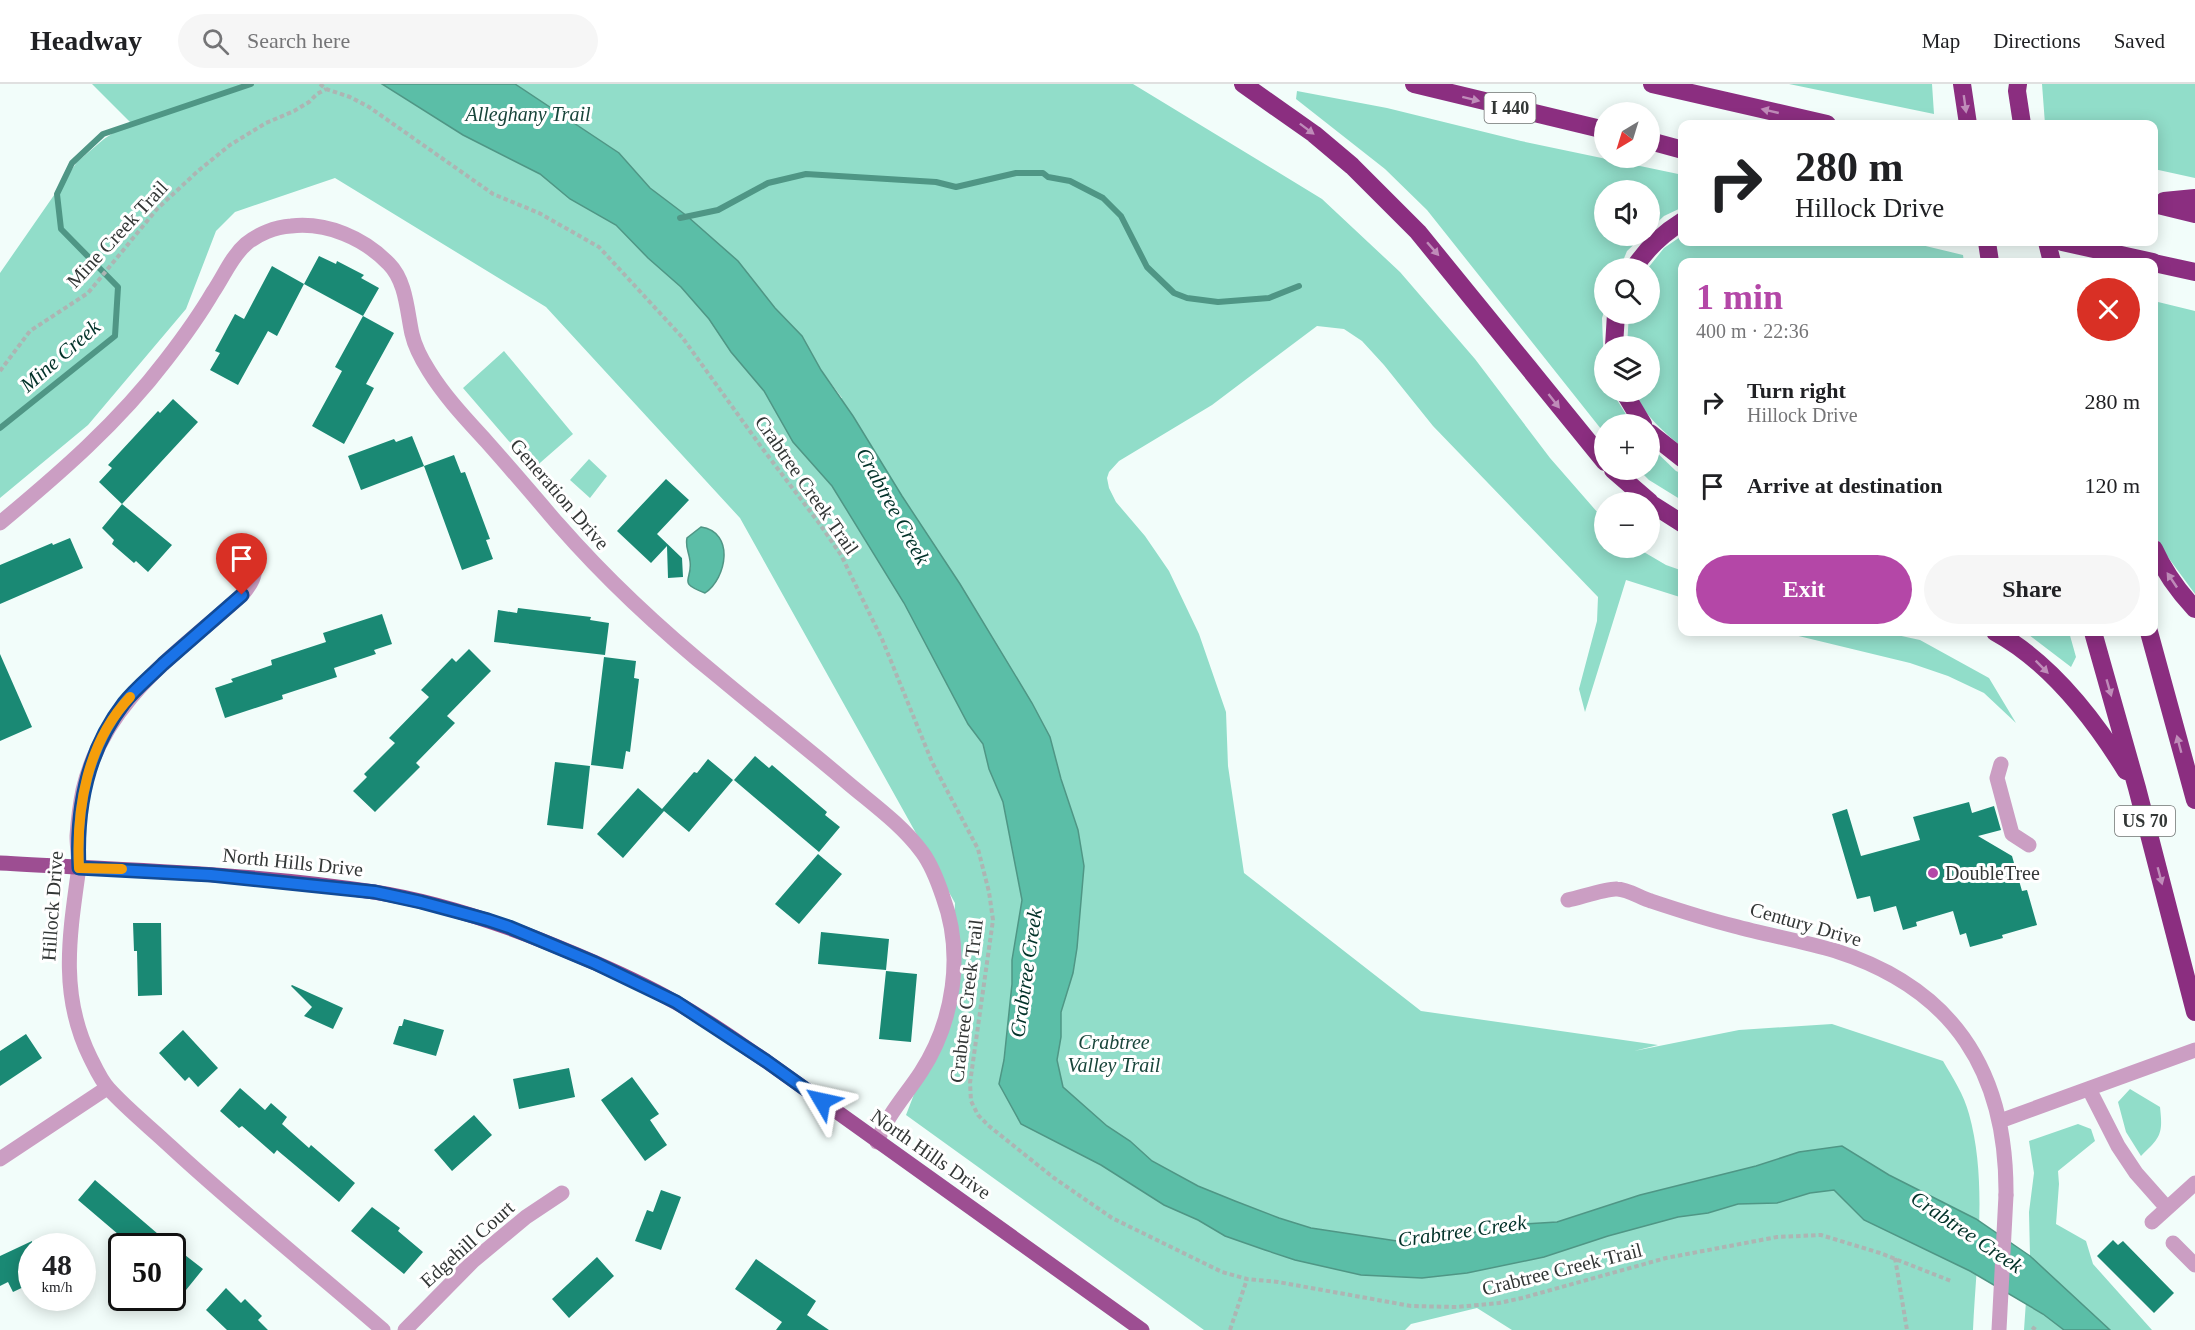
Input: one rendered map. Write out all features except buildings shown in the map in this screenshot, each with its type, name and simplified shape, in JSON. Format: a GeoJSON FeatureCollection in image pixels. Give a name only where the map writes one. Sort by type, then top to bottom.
{"type":"FeatureCollection","features":[{"type":"Feature","properties":{"kind":"highway"},"geometry":{"type":"LineString","coordinates":[[1243,84],[1314,134],[1352,166],[1419,232],[1594,448]]}},
{"type":"Feature","properties":{"kind":"highway","name":"I 440"},"geometry":{"type":"LineString","coordinates":[[1414,84],[1594,127]]}},
{"type":"Feature","properties":{"kind":"highway"},"geometry":{"type":"LineString","coordinates":[[1652,84],[1810,120]]}},
{"type":"Feature","properties":{"kind":"highway"},"geometry":{"type":"LineString","coordinates":[[1962,84],[1967,120]]}},
{"type":"Feature","properties":{"kind":"highway"},"geometry":{"type":"LineString","coordinates":[[2017,86],[2021,120]]}},
{"type":"Feature","properties":{"kind":"highway"},"geometry":{"type":"LineString","coordinates":[[1660,144],[1678,149]]}},
{"type":"Feature","properties":{"kind":"highway"},"geometry":{"type":"LineString","coordinates":[[2158,203],[2195,198]]}},
{"type":"Feature","properties":{"kind":"highway"},"geometry":{"type":"LineString","coordinates":[[2158,204],[2195,214]]}},
{"type":"Feature","properties":{"kind":"highway"},"geometry":{"type":"LineString","coordinates":[[1641,258],[1647,249],[1678,224]]}},
{"type":"Feature","properties":{"kind":"highway"},"geometry":{"type":"LineString","coordinates":[[2079,246],[2132,258]]}},
{"type":"Feature","properties":{"kind":"highway"},"geometry":{"type":"LineString","coordinates":[[2158,264],[2193,272]]}},
{"type":"Feature","properties":{"kind":"highway"},"geometry":{"type":"LineString","coordinates":[[1660,440],[1678,455]]}},
{"type":"Feature","properties":{"kind":"highway"},"geometry":{"type":"LineString","coordinates":[[1624,480],[1638,492]]}},
{"type":"Feature","properties":{"kind":"highway"},"geometry":{"type":"LineString","coordinates":[[1660,509],[1678,521]]}},
{"type":"Feature","properties":{"kind":"highway"},"geometry":{"type":"LineString","coordinates":[[2158,556],[2169,576],[2195,609]]}},
{"type":"Feature","properties":{"kind":"highway"},"geometry":{"type":"LineString","coordinates":[[2001,636],[2032,657],[2058,683],[2115,753],[2137,788]]}},
{"type":"Feature","properties":{"kind":"highway","name":"US 70"},"geometry":{"type":"LineString","coordinates":[[2094,636],[2137,788],[2195,1012]]}},
{"type":"Feature","properties":{"kind":"highway","name":"US 70"},"geometry":{"type":"LineString","coordinates":[[2150,636],[2195,800]]}},
{"type":"Feature","properties":{"kind":"main road","name":"North Hills Drive"},"geometry":{"type":"LineString","coordinates":[[0,863],[211,875],[375,892],[455,910],[509,927],[616,972],[676,1002],[766,1061],[1142,1330]]}},
{"type":"Feature","properties":{"kind":"street","name":"Generation Drive"},"geometry":{"type":"LineString","coordinates":[[0,523],[39,492],[90,445],[140,392],[183,338],[233,258],[248,242],[267,231],[287,226],[306,225],[327,227],[372,249],[392,267],[409,312],[412,336],[431,374],[467,420],[594,565],[645,614],[718,677],[888,817],[924,854],[945,901],[952,927],[954,950],[952,982],[945,1022],[936,1047],[883,1125],[877,1142]]}},
{"type":"Feature","properties":{"kind":"street","name":"Hillock Drive"},"geometry":{"type":"LineString","coordinates":[[255,562],[255,573],[250,585],[242,595],[141,684],[124,704],[100,743],[84,788],[79,814],[77,838],[79,868],[68,940],[69,980],[77,1019],[86,1046],[108,1088],[188,1163],[383,1330]]}},
{"type":"Feature","properties":{"kind":"street"},"geometry":{"type":"LineString","coordinates":[[2001,765],[1997,778],[2012,834],[2029,845]]}},
{"type":"Feature","properties":{"kind":"street","name":"Century Drive"},"geometry":{"type":"LineString","coordinates":[[1568,900],[1616,889],[1734,926],[1836,951],[1873,966],[1907,985],[1937,1007],[1957,1027],[1975,1054],[1989,1082],[2000,1121],[2006,1165],[2000,1330]]}},
{"type":"Feature","properties":{"kind":"street"},"geometry":{"type":"LineString","coordinates":[[2000,1121],[2195,1050]]}},
{"type":"Feature","properties":{"kind":"street"},"geometry":{"type":"LineString","coordinates":[[0,1158],[108,1088]]}},
{"type":"Feature","properties":{"kind":"street"},"geometry":{"type":"LineString","coordinates":[[2089,1089],[2118,1146],[2136,1173],[2167,1208]]}},
{"type":"Feature","properties":{"kind":"street"},"geometry":{"type":"LineString","coordinates":[[2152,1222],[2195,1183]]}},
{"type":"Feature","properties":{"kind":"street","name":"Edgehill Court"},"geometry":{"type":"LineString","coordinates":[[405,1330],[473,1261],[526,1217],[562,1193]]}},
{"type":"Feature","properties":{"kind":"street"},"geometry":{"type":"LineString","coordinates":[[2173,1243],[2195,1265]]}},
{"type":"Feature","properties":{"kind":"path","name":"Crabtree Creek Trail"},"geometry":{"type":"LineString","coordinates":[[320,84],[326,89],[350,97],[369,107],[493,194],[539,213],[599,247],[682,337],[841,555],[882,639],[932,762],[978,849],[989,892],[993,920],[970,1083],[971,1101],[978,1115],[989,1126],[1054,1178],[1112,1218],[1222,1272],[1247,1279],[1278,1282],[1411,1306],[1457,1307],[1499,1303],[1666,1258],[1777,1237],[1821,1235],[1895,1258],[1951,1281]]}},
{"type":"Feature","properties":{"kind":"path","name":"Mine Creek Trail"},"geometry":{"type":"LineString","coordinates":[[0,371],[30,331],[88,293],[157,209],[222,152],[266,123],[302,107],[316,94],[326,89]]}},
{"type":"Feature","properties":{"kind":"path"},"geometry":{"type":"LineString","coordinates":[[1895,1258],[1907,1330]]}},
{"type":"Feature","properties":{"kind":"path"},"geometry":{"type":"LineString","coordinates":[[1230,1330],[1247,1279]]}},
{"type":"Feature","properties":{"kind":"green space","name":"Crabtree Valley Trail"},"geometry":{"type":"Polygon","coordinates":[[[92,84],[1133,84],[1322,199],[1400,272],[1475,359],[1550,458],[1594,508],[1594,558],[1654,558],[1678,569],[1678,596],[1626,580],[1585,712],[1579,689],[1597,621],[1598,597],[1433,426],[1362,341],[1344,329],[1317,326],[1212,405],[1119,461],[1109,472],[1107,478],[1116,502],[1145,536],[1169,571],[1199,634],[1226,712],[1228,766],[1244,873],[1421,1011],[1658,1045],[1634,1051],[1739,1030],[1832,1024],[1943,1061],[1967,1107],[1975,1140],[1979,1221],[1973,1330],[1512,1330],[1477,1308],[1411,1324],[1405,1330],[1204,1330],[906,1115],[937,1035],[952,980],[955,903],[740,518],[546,307],[335,178],[235,212],[216,231],[186,309],[88,425],[0,498],[0,273],[77,162],[104,139],[130,122],[92,84]],[[563,116],[535,151],[605,188],[812,406],[842,398],[821,370],[802,336],[687,216],[650,188],[619,153],[563,116]]]}},
{"type":"Feature","properties":{"kind":"green space"},"geometry":{"type":"Polygon","coordinates":[[[1789,84],[1932,84],[1934,114],[1789,84]]]}},
{"type":"Feature","properties":{"kind":"green space"},"geometry":{"type":"Polygon","coordinates":[[[2042,84],[2195,84],[2195,178],[2158,170],[2158,120],[2045,120],[2042,84]]]}},
{"type":"Feature","properties":{"kind":"green space"},"geometry":{"type":"Polygon","coordinates":[[[1297,91],[1387,108],[1594,156],[1594,168],[1650,168],[1678,174],[1678,209],[1660,220],[1660,180],[1594,180],[1594,246],[1632,246],[1624,258],[1594,258],[1594,324],[1602,324],[1603,336],[1594,336],[1594,402],[1618,402],[1626,414],[1594,414],[1594,420],[1427,210],[1385,169],[1296,99],[1297,91]]]}},
{"type":"Feature","properties":{"kind":"green space"},"geometry":{"type":"Polygon","coordinates":[[[1678,238],[1678,246],[1926,246],[1963,255],[1963,258],[1678,258],[1678,444],[1660,428],[1660,414],[1648,414],[1640,402],[1660,402],[1660,336],[1628,336],[1628,324],[1660,324],[1660,258],[1656,258],[1664,248],[1678,238]]]}},
{"type":"Feature","properties":{"kind":"green space"},"geometry":{"type":"Polygon","coordinates":[[[2158,302],[2195,311],[2195,594],[2158,540],[2158,302]]]}},
{"type":"Feature","properties":{"kind":"green space"},"geometry":{"type":"Polygon","coordinates":[[[504,351],[573,434],[533,469],[463,388],[504,351]]]}},
{"type":"Feature","properties":{"kind":"green space"},"geometry":{"type":"Polygon","coordinates":[[[1660,456],[1678,472],[1678,498],[1649,480],[1660,480],[1660,456]]]}},
{"type":"Feature","properties":{"kind":"green space"},"geometry":{"type":"Polygon","coordinates":[[[589,459],[607,476],[590,498],[570,480],[589,459]]]}},
{"type":"Feature","properties":{"kind":"green space"},"geometry":{"type":"Polygon","coordinates":[[[1799,636],[1902,636],[1920,640],[1989,678],[2016,723],[1984,693],[1948,676],[1910,663],[1799,636]]]}},
{"type":"Feature","properties":{"kind":"green space"},"geometry":{"type":"Polygon","coordinates":[[[2030,636],[2070,636],[2076,657],[2071,667],[2030,636]]]}},
{"type":"Feature","properties":{"kind":"green space"},"geometry":{"type":"Polygon","coordinates":[[[2130,1089],[2160,1107],[2161,1129],[2157,1139],[2141,1156],[2126,1132],[2118,1102],[2130,1089]]]}},
{"type":"Feature","properties":{"kind":"green space"},"geometry":{"type":"Polygon","coordinates":[[[2078,1124],[2091,1129],[2095,1141],[2058,1171],[2056,1224],[2086,1241],[2093,1264],[2152,1330],[2024,1330],[2028,1272],[2043,1269],[2030,1256],[2029,1212],[2034,1173],[2029,1141],[2078,1124]]]}},
{"type":"Feature","properties":{"kind":"water","name":"Crabtree Creek"},"geometry":{"type":"Polygon","coordinates":[[[382,84],[515,84],[619,153],[650,188],[687,216],[738,261],[775,308],[802,336],[821,370],[960,584],[1050,737],[1078,830],[1084,866],[1077,948],[1073,973],[1061,1012],[1061,1037],[1057,1060],[1063,1087],[1107,1126],[1130,1141],[1152,1161],[1198,1186],[1311,1228],[1397,1241],[1447,1240],[1510,1225],[1557,1222],[1640,1195],[1756,1166],[1799,1152],[1842,1146],[1889,1175],[1976,1219],[2030,1256],[2110,1330],[2064,1330],[2043,1314],[1970,1271],[1864,1220],[1834,1190],[1810,1193],[1777,1203],[1738,1204],[1708,1213],[1678,1217],[1608,1236],[1544,1257],[1467,1273],[1422,1278],[1361,1275],[1295,1260],[1225,1236],[1198,1220],[1164,1205],[1101,1165],[1021,1124],[999,1084],[1004,1060],[1012,984],[1012,960],[1022,900],[1003,802],[989,769],[983,744],[968,724],[904,603],[832,486],[793,442],[764,391],[731,352],[709,319],[681,287],[616,225],[570,199],[540,174],[463,135],[382,84]]]}},
{"type":"Feature","properties":{"kind":"water"},"geometry":{"type":"Polygon","coordinates":[[[701,527],[712,531],[719,537],[724,556],[718,577],[705,593],[688,583],[690,558],[686,544],[687,538],[701,527]]]}},
{"type":"Feature","properties":{"kind":"waterway","name":"Mine Creek"},"geometry":{"type":"LineString","coordinates":[[0,428],[115,336],[118,287],[61,229],[57,194],[72,163],[103,134],[251,84]]}},
{"type":"Feature","properties":{"kind":"waterway"},"geometry":{"type":"LineString","coordinates":[[680,218],[718,210],[768,183],[806,174],[936,182],[956,187],[1016,173],[1043,173],[1048,177],[1070,181],[1103,198],[1121,216],[1147,267],[1174,293],[1187,298],[1218,302],[1269,298],[1299,286]]}},
{"type":"Feature","properties":{"kind":"slow traffic"},"geometry":{"type":"LineString","coordinates":[[122,869],[79,868],[77,838],[84,788],[92,764],[111,723],[130,697]]}},
{"type":"Feature","properties":{"kind":"place","name":"DoubleTree"},"geometry":{"type":"Point","coordinates":[1933,873]}},
{"type":"Feature","properties":{"kind":"route"},"geometry":{"type":"LineString","coordinates":[[242,595],[141,684],[111,723],[100,743],[84,788],[77,838],[79,868],[211,875],[375,892],[466,913],[555,945],[636,981],[676,1002],[822,1101]]}},
{"type":"Feature","properties":{"kind":"park label","name":"Alleghany Trail"},"geometry":{"type":"Point","coordinates":[528,114]}}]}
